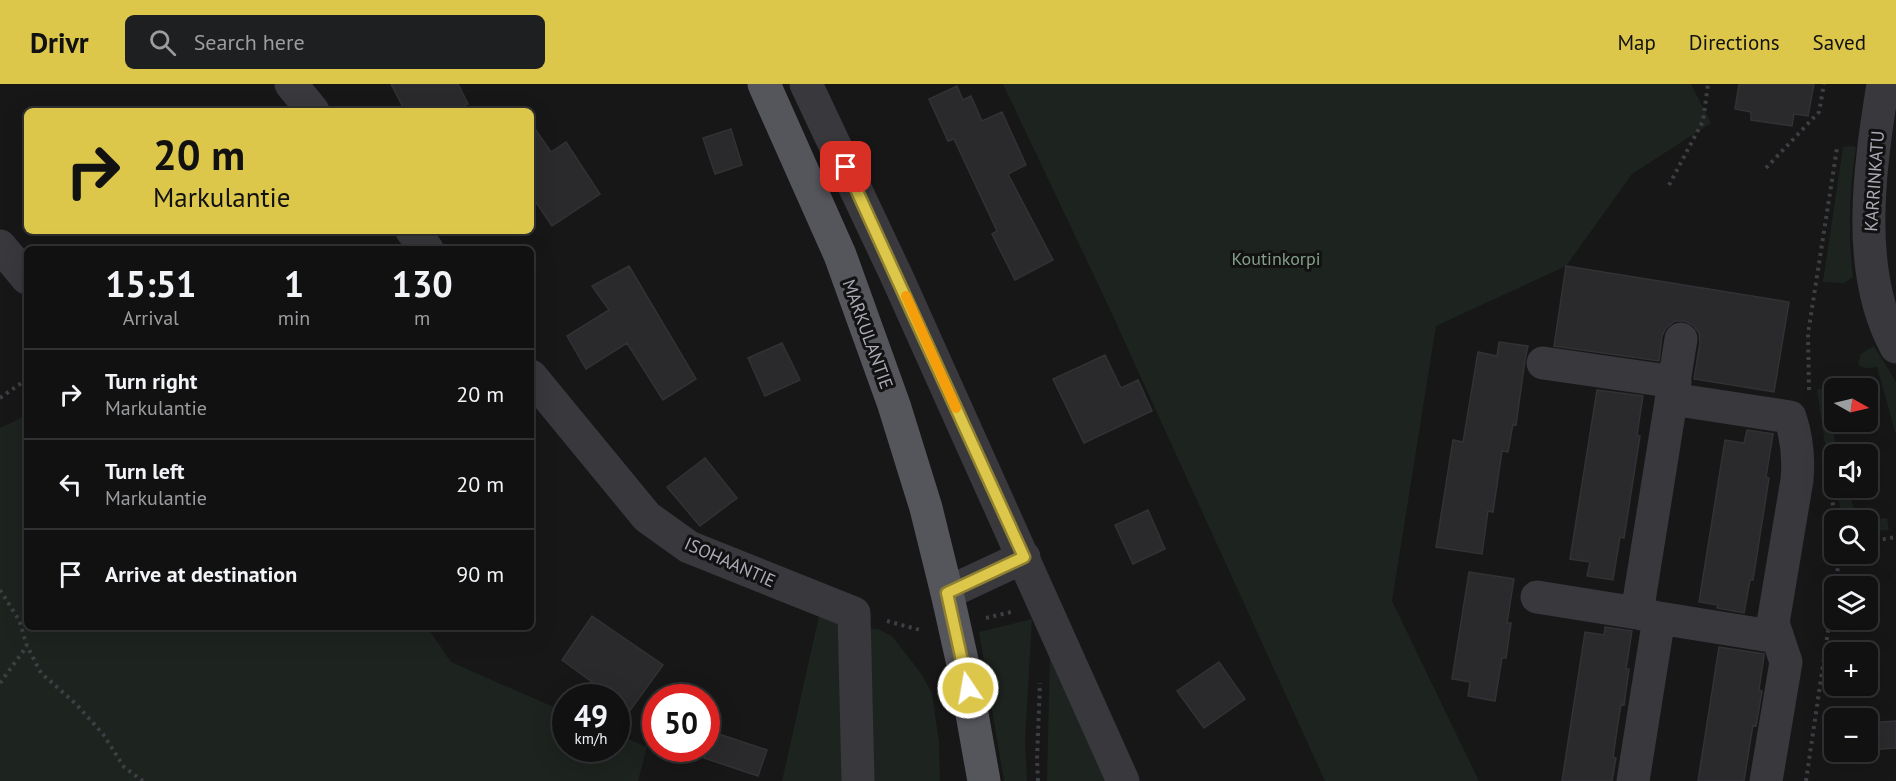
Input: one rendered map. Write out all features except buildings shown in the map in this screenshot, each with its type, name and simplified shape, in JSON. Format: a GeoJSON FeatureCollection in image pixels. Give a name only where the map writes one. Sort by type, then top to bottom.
{"type":"FeatureCollection","features":[{"type":"Feature","properties":{"kind":"main road","name":"MARKULANTIE"},"geometry":{"type":"LineString","coordinates":[[764,84],[840,255],[890,394],[926,508],[964,669],[984,781]]}},
{"type":"Feature","properties":{"kind":"street"},"geometry":{"type":"LineString","coordinates":[[291,84],[311,108]]}},
{"type":"Feature","properties":{"kind":"street"},"geometry":{"type":"LineString","coordinates":[[806,84],[897,277],[1123,781]]}},
{"type":"Feature","properties":{"kind":"street","name":"KARRINKATU"},"geometry":{"type":"LineString","coordinates":[[1886,104],[1869,206],[1870,251],[1877,295],[1887,330],[1896,347]]}},
{"type":"Feature","properties":{"kind":"street"},"geometry":{"type":"LineString","coordinates":[[414,234],[424,246]]}},
{"type":"Feature","properties":{"kind":"street"},"geometry":{"type":"LineString","coordinates":[[0,246],[24,274]]}},
{"type":"Feature","properties":{"kind":"street"},"geometry":{"type":"LineString","coordinates":[[1633,781],[1648,616],[1681,339]]}},
{"type":"Feature","properties":{"kind":"street"},"geometry":{"type":"LineString","coordinates":[[1543,363],[1790,417],[1795,431],[1798,464],[1773,622],[1786,662],[1766,781]]}},
{"type":"Feature","properties":{"kind":"street","name":"ISOHAANTIE"},"geometry":{"type":"LineString","coordinates":[[534,380],[647,517],[689,547],[854,613],[858,781]]}},
{"type":"Feature","properties":{"kind":"street"},"geometry":{"type":"LineString","coordinates":[[947,593],[1024,557]]}},
{"type":"Feature","properties":{"kind":"street"},"geometry":{"type":"LineString","coordinates":[[1537,597],[1777,637]]}},
{"type":"Feature","properties":{"kind":"path"},"geometry":{"type":"LineString","coordinates":[[1669,185],[1703,121],[1708,84]]}},
{"type":"Feature","properties":{"kind":"path"},"geometry":{"type":"LineString","coordinates":[[1766,168],[1819,112],[1824,84]]}},
{"type":"Feature","properties":{"kind":"path"},"geometry":{"type":"LineString","coordinates":[[1809,357],[1808,334],[1839,137]]}},
{"type":"Feature","properties":{"kind":"path"},"geometry":{"type":"LineString","coordinates":[[0,399],[24,381]]}},
{"type":"Feature","properties":{"kind":"path"},"geometry":{"type":"LineString","coordinates":[[1878,540],[1896,537]]}},
{"type":"Feature","properties":{"kind":"path"},"geometry":{"type":"LineString","coordinates":[[0,590],[19,620],[27,646],[41,674],[76,704],[103,734],[124,767],[143,781]]}},
{"type":"Feature","properties":{"kind":"path"},"geometry":{"type":"LineString","coordinates":[[1806,781],[1829,630]]}},
{"type":"Feature","properties":{"kind":"path"},"geometry":{"type":"LineString","coordinates":[[0,683],[27,646]]}},
{"type":"Feature","properties":{"kind":"path"},"geometry":{"type":"LineString","coordinates":[[1038,781],[1041,676]]}},
{"type":"Feature","properties":{"kind":"green space","name":"Koutinkorpi"},"geometry":{"type":"Polygon","coordinates":[[[1003,84],[1691,84],[1711,123],[1632,174],[1566,266],[1436,326],[1392,601],[1479,781],[1325,781],[1107,303],[1003,84]]]}},
{"type":"Feature","properties":{"kind":"green space"},"geometry":{"type":"Polygon","coordinates":[[[1843,147],[1856,147],[1850,212],[1853,277],[1844,283],[1823,282],[1843,147]]]}},
{"type":"Feature","properties":{"kind":"green space"},"geometry":{"type":"Polygon","coordinates":[[[1874,346],[1896,382],[1896,435],[1877,367],[1865,368],[1858,364],[1861,354],[1874,346]]]}},
{"type":"Feature","properties":{"kind":"green space"},"geometry":{"type":"Polygon","coordinates":[[[1824,388],[1824,432],[1833,432],[1835,444],[1825,444],[1817,390],[1824,388]]]}},
{"type":"Feature","properties":{"kind":"green space"},"geometry":{"type":"Polygon","coordinates":[[[24,416],[24,630],[429,630],[451,662],[552,706],[552,762],[630,762],[630,740],[642,745],[643,762],[638,781],[0,781],[0,428],[24,416]]]}},
{"type":"Feature","properties":{"kind":"green space"},"geometry":{"type":"Polygon","coordinates":[[[1838,498],[1850,498],[1854,510],[1841,510],[1838,498]]]}},
{"type":"Feature","properties":{"kind":"green space"},"geometry":{"type":"Polygon","coordinates":[[[1887,518],[1889,530],[1878,531],[1878,519],[1887,518]]]}},
{"type":"Feature","properties":{"kind":"green space"},"geometry":{"type":"Polygon","coordinates":[[[819,616],[838,622],[845,781],[782,781],[819,616]]]}},
{"type":"Feature","properties":{"kind":"green space"},"geometry":{"type":"Polygon","coordinates":[[[1032,619],[1025,741],[1027,781],[1004,781],[979,632],[1032,619]]]}},
{"type":"Feature","properties":{"kind":"green space"},"geometry":{"type":"Polygon","coordinates":[[[866,629],[878,629],[892,636],[920,672],[932,693],[939,742],[940,781],[865,781],[866,629]]]}},
{"type":"Feature","properties":{"kind":"green space"},"geometry":{"type":"Polygon","coordinates":[[[1050,653],[1110,781],[1047,781],[1050,653]]]}},
{"type":"Feature","properties":{"kind":"slow traffic"},"geometry":{"type":"LineString","coordinates":[[906,296],[956,408]]}},
{"type":"Feature","properties":{"kind":"route"},"geometry":{"type":"LineString","coordinates":[[846,167],[1024,557],[947,593],[968,688]]}}]}
